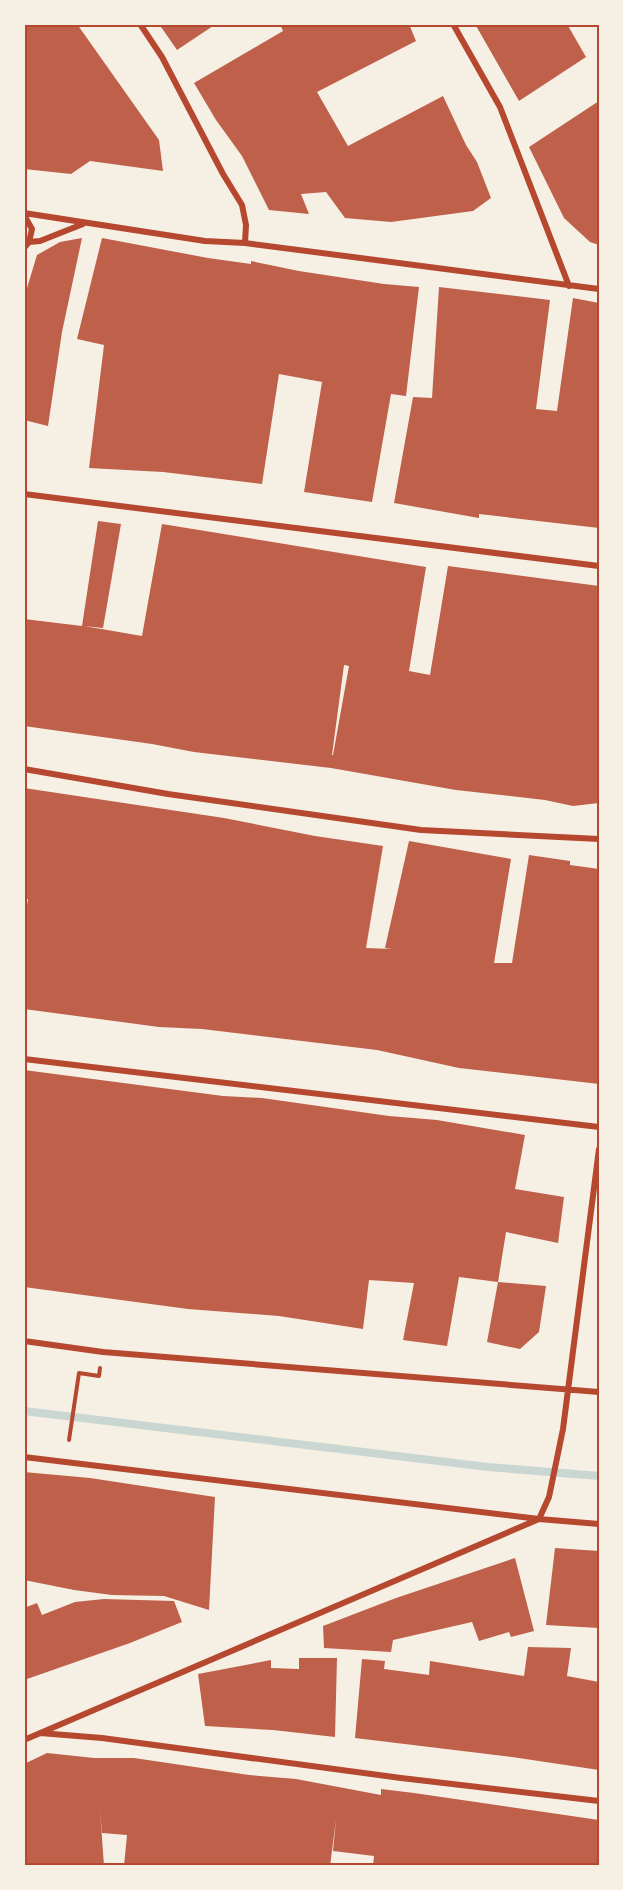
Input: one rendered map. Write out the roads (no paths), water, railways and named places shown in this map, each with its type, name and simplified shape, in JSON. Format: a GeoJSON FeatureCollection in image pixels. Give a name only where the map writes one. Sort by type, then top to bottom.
{"type":"FeatureCollection","features":[{"type":"Feature","properties":{"kind":"street"},"geometry":{"type":"LineString","coordinates":[[140,24],[162,57],[223,174],[242,205],[246,225],[245,243]]}},
{"type":"Feature","properties":{"kind":"street"},"geometry":{"type":"LineString","coordinates":[[453,24],[500,107],[569,286]]}},
{"type":"Feature","properties":{"kind":"street"},"geometry":{"type":"LineString","coordinates":[[24,214],[205,242],[245,243],[599,289]]}},
{"type":"Feature","properties":{"kind":"street"},"geometry":{"type":"LineString","coordinates":[[24,214],[32,229],[24,259]]}},
{"type":"Feature","properties":{"kind":"street"},"geometry":{"type":"LineString","coordinates":[[26,246],[84,223]]}},
{"type":"Feature","properties":{"kind":"street"},"geometry":{"type":"LineString","coordinates":[[24,494],[599,566]]}},
{"type":"Feature","properties":{"kind":"street"},"geometry":{"type":"LineString","coordinates":[[24,769],[168,794],[421,830],[599,839]]}},
{"type":"Feature","properties":{"kind":"street"},"geometry":{"type":"LineString","coordinates":[[24,1059],[599,1127]]}},
{"type":"Feature","properties":{"kind":"street"},"geometry":{"type":"LineString","coordinates":[[24,1740],[539,1519],[549,1497],[563,1429],[599,1149]]}},
{"type":"Feature","properties":{"kind":"street"},"geometry":{"type":"LineString","coordinates":[[24,1341],[103,1352],[599,1392]]}},
{"type":"Feature","properties":{"kind":"street"},"geometry":{"type":"LineString","coordinates":[[24,1456],[539,1519],[599,1524]]}},
{"type":"Feature","properties":{"kind":"street"},"geometry":{"type":"LineString","coordinates":[[38,1733],[102,1738],[401,1778],[599,1801]]}},
{"type":"Feature","properties":{"kind":"waterway"},"geometry":{"type":"LineString","coordinates":[[24,1411],[488,1467],[599,1476]]}}]}
